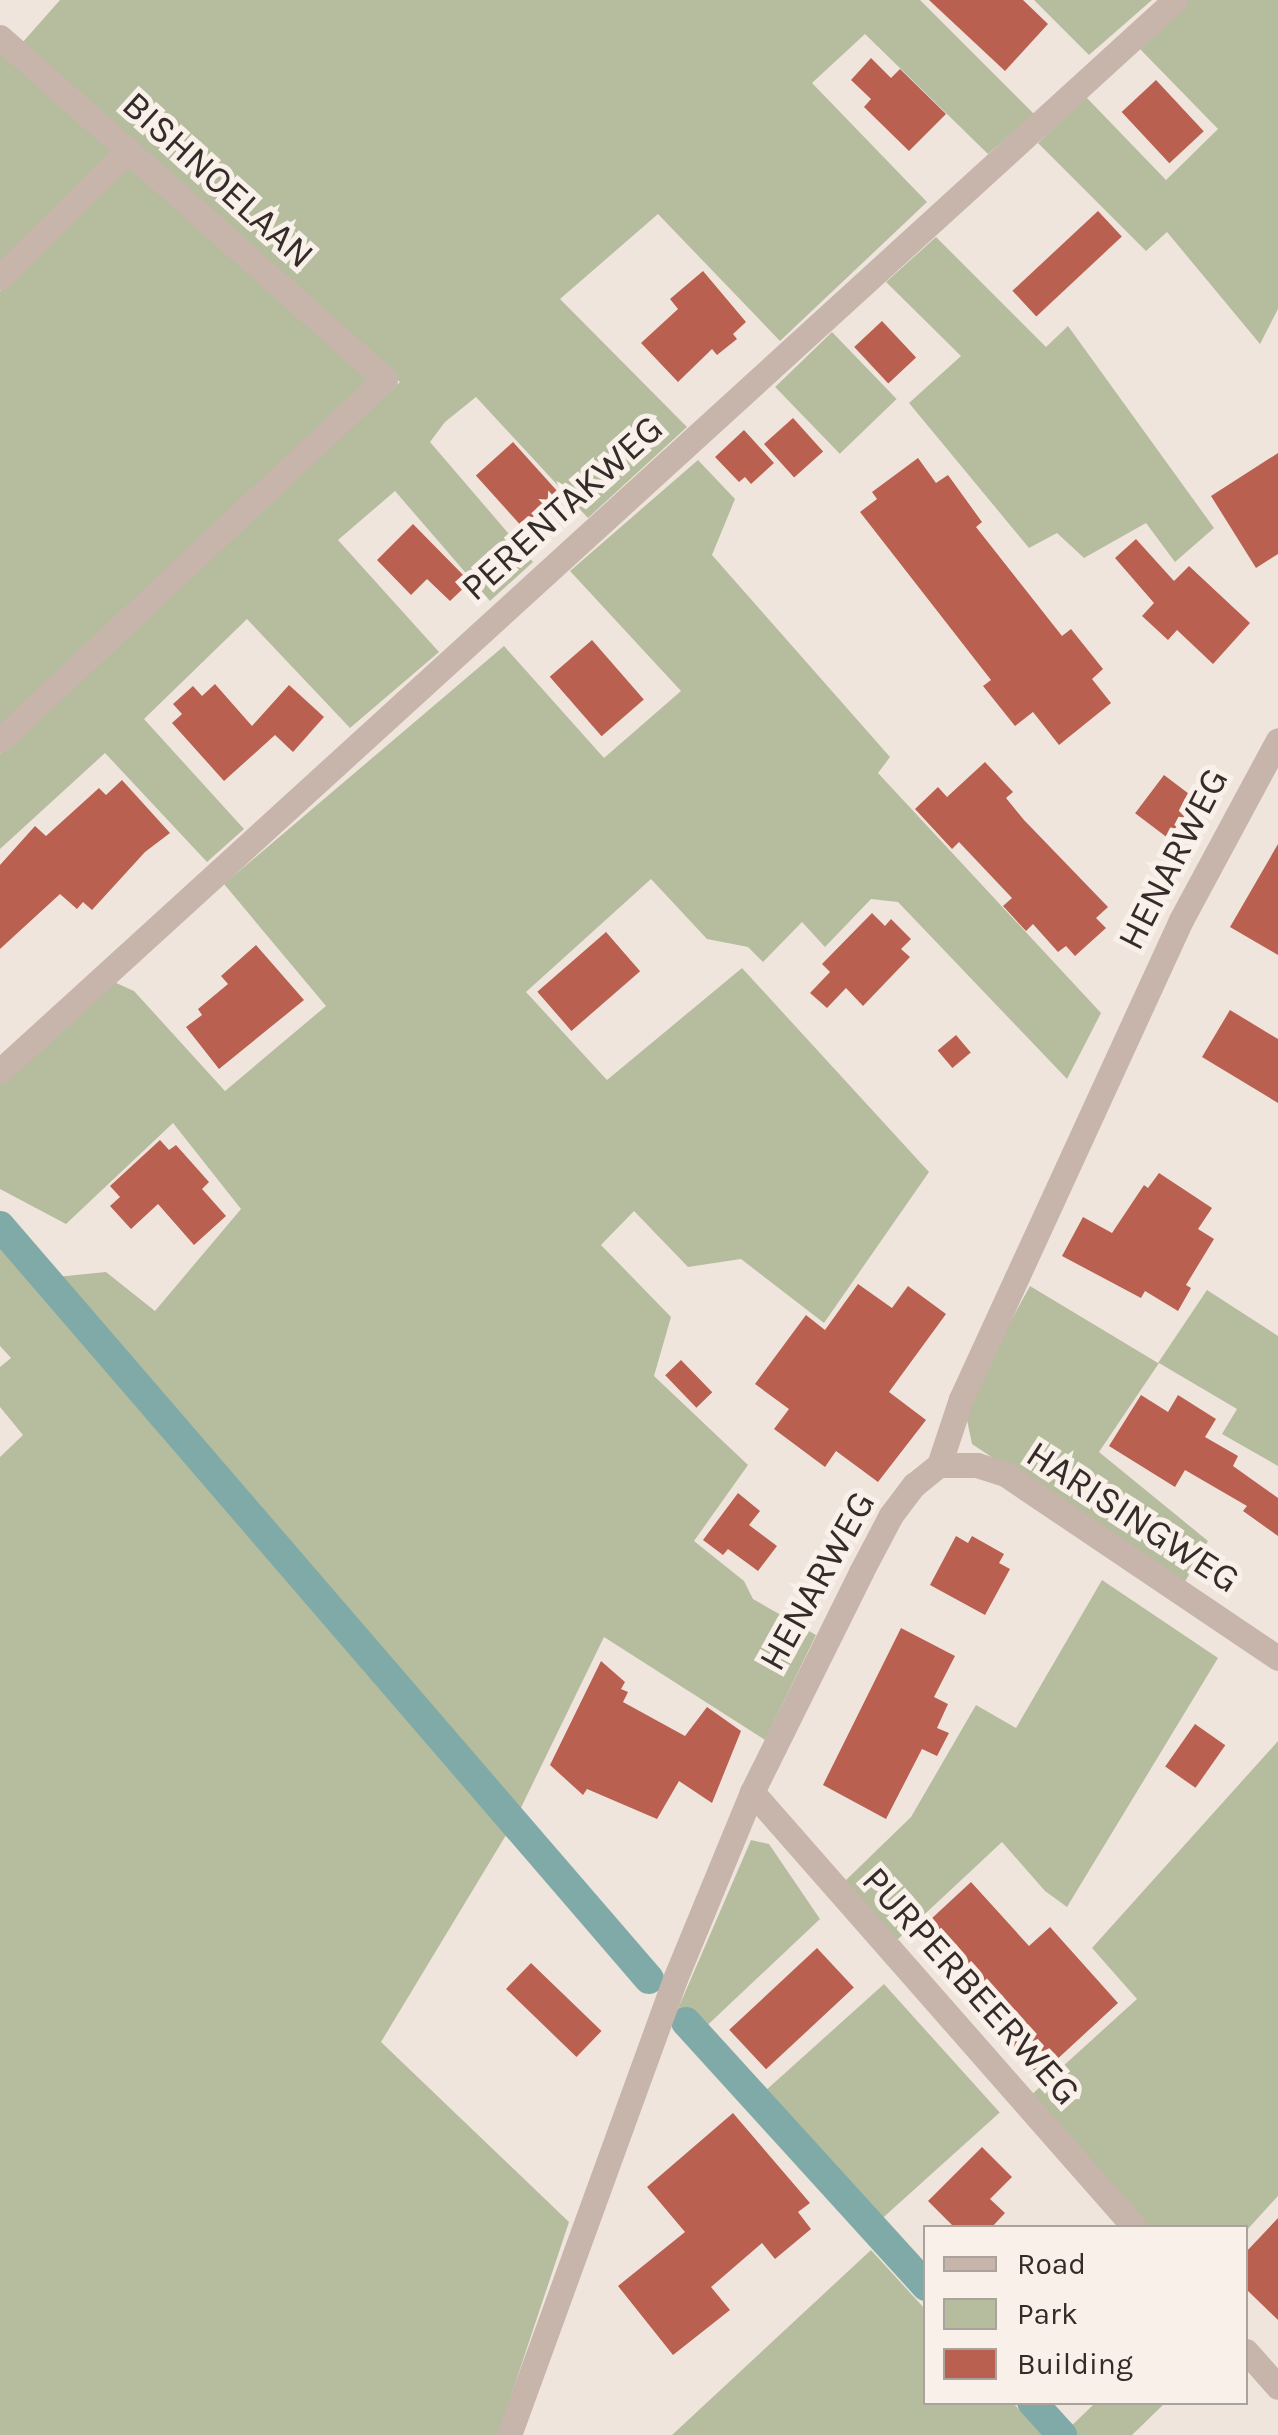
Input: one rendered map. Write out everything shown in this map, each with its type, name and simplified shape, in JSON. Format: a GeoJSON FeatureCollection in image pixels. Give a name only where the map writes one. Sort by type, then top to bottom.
{"type":"FeatureCollection","features":[{"type":"Feature","properties":{"kind":"street","name":"PERENTAKWEG"},"geometry":{"type":"LineString","coordinates":[[0,1071],[1175,0]]}},
{"type":"Feature","properties":{"kind":"street","name":"BISHNOELAAN"},"geometry":{"type":"LineString","coordinates":[[0,37],[385,379],[0,740]]}},
{"type":"Feature","properties":{"kind":"street"},"geometry":{"type":"LineString","coordinates":[[0,277],[129,150]]}},
{"type":"Feature","properties":{"kind":"street","name":"HENARWEG"},"geometry":{"type":"LineString","coordinates":[[509,2435],[675,1979],[752,1792],[796,1697],[891,1514],[914,1485],[939,1465],[961,1399],[1180,920],[1278,740]]}},
{"type":"Feature","properties":{"kind":"street","name":"HARISINGWEG"},"geometry":{"type":"LineString","coordinates":[[939,1465],[978,1465],[1005,1474],[1278,1658]]}},
{"type":"Feature","properties":{"kind":"street","name":"PURPERBEERWEG"},"geometry":{"type":"LineString","coordinates":[[752,1792],[1132,2225]]}},
{"type":"Feature","properties":{"kind":"street"},"geometry":{"type":"LineString","coordinates":[[1248,2352],[1278,2387]]}},
{"type":"Feature","properties":{"kind":"green space"},"geometry":{"type":"Polygon","coordinates":[[[60,0],[920,0],[1034,114],[988,154],[865,34],[812,83],[927,202],[780,341],[658,214],[560,299],[687,427],[588,518],[476,397],[445,422],[430,442],[533,562],[490,601],[395,491],[338,540],[439,652],[350,728],[247,619],[144,719],[244,829],[207,862],[105,753],[0,849],[0,754],[400,382],[22,43],[60,0]]]}},
{"type":"Feature","properties":{"kind":"green space"},"geometry":{"type":"Polygon","coordinates":[[[1034,0],[1152,0],[1089,55],[1034,0]]]}},
{"type":"Feature","properties":{"kind":"green space"},"geometry":{"type":"Polygon","coordinates":[[[1186,0],[1278,0],[1278,309],[1260,344],[1167,232],[1146,251],[1038,143],[1086,97],[1166,180],[1218,129],[1138,47],[1186,0]]]}},
{"type":"Feature","properties":{"kind":"green space"},"geometry":{"type":"Polygon","coordinates":[[[0,48],[117,150],[0,263],[0,48]]]}},
{"type":"Feature","properties":{"kind":"green space"},"geometry":{"type":"Polygon","coordinates":[[[132,162],[371,379],[0,728],[0,291],[132,162]]]}},
{"type":"Feature","properties":{"kind":"green space"},"geometry":{"type":"Polygon","coordinates":[[[936,237],[1046,347],[1068,326],[1214,528],[1175,562],[1146,523],[1084,558],[1057,533],[1029,548],[909,403],[961,356],[886,282],[936,237]]]}},
{"type":"Feature","properties":{"kind":"green space"},"geometry":{"type":"Polygon","coordinates":[[[832,332],[897,399],[840,454],[775,387],[832,332]]]}},
{"type":"Feature","properties":{"kind":"green space"},"geometry":{"type":"Polygon","coordinates":[[[698,460],[735,499],[712,555],[890,757],[878,773],[1101,1013],[1067,1079],[898,902],[871,899],[825,947],[802,922],[763,962],[748,947],[707,939],[651,879],[526,992],[607,1080],[742,968],[929,1172],[824,1323],[741,1259],[688,1267],[634,1211],[601,1245],[671,1317],[654,1376],[748,1465],[694,1541],[744,1581],[753,1599],[816,1635],[765,1740],[604,1637],[514,1822],[381,2042],[569,2222],[498,2435],[0,2435],[0,1457],[23,1435],[0,1407],[0,1367],[11,1358],[0,1346],[0,1226],[46,1278],[106,1272],[155,1311],[241,1209],[173,1123],[66,1224],[0,1189],[0,1084],[114,982],[134,991],[225,1091],[326,1006],[224,884],[504,646],[604,758],[681,691],[570,571],[698,460]]]}},
{"type":"Feature","properties":{"kind":"green space"},"geometry":{"type":"Polygon","coordinates":[[[1030,1286],[1158,1363],[1207,1290],[1278,1336],[1278,1466],[1222,1434],[1237,1409],[1159,1363],[1099,1452],[1208,1541],[1183,1585],[972,1444],[967,1420],[977,1383],[1030,1286]]]}},
{"type":"Feature","properties":{"kind":"green space"},"geometry":{"type":"Polygon","coordinates":[[[1102,1580],[1218,1658],[1067,1907],[1045,1891],[1002,1842],[896,1941],[845,1881],[911,1817],[976,1705],[1016,1728],[1102,1580]]]}},
{"type":"Feature","properties":{"kind":"green space"},"geometry":{"type":"Polygon","coordinates":[[[1278,1741],[1278,2196],[1248,2229],[1248,2225],[1146,2225],[1029,2097],[1137,1999],[1092,1948],[1278,1741]]]}},
{"type":"Feature","properties":{"kind":"green space"},"geometry":{"type":"Polygon","coordinates":[[[751,1840],[769,1844],[820,1919],[697,2035],[677,2011],[751,1840]]]}},
{"type":"Feature","properties":{"kind":"green space"},"geometry":{"type":"Polygon","coordinates":[[[884,1984],[1000,2113],[870,2229],[755,2100],[884,1984]]]}},
{"type":"Feature","properties":{"kind":"green space"},"geometry":{"type":"Polygon","coordinates":[[[871,2250],[923,2307],[923,2405],[1015,2405],[1043,2435],[672,2435],[871,2250]]]}},
{"type":"Feature","properties":{"kind":"green space"},"geometry":{"type":"Polygon","coordinates":[[[1093,2405],[1163,2405],[1132,2435],[1062,2435],[1093,2405]]]}},
{"type":"Feature","properties":{"kind":"building"},"geometry":{"type":"Polygon","coordinates":[[[929,0],[1023,0],[1048,24],[1005,71],[929,0]]]}},
{"type":"Feature","properties":{"kind":"building"},"geometry":{"type":"Polygon","coordinates":[[[871,58],[891,78],[900,69],[946,114],[909,151],[864,107],[871,99],[851,80],[871,58]]]}},
{"type":"Feature","properties":{"kind":"building"},"geometry":{"type":"Polygon","coordinates":[[[1156,80],[1204,131],[1169,163],[1122,112],[1156,80]]]}},
{"type":"Feature","properties":{"kind":"building"},"geometry":{"type":"Polygon","coordinates":[[[1098,211],[1122,237],[1036,316],[1012,291],[1098,211]]]}},
{"type":"Feature","properties":{"kind":"building"},"geometry":{"type":"Polygon","coordinates":[[[703,271],[746,322],[733,334],[737,339],[717,355],[712,349],[678,382],[641,343],[678,309],[670,299],[703,271]]]}},
{"type":"Feature","properties":{"kind":"building"},"geometry":{"type":"Polygon","coordinates":[[[882,321],[916,358],[888,383],[854,347],[882,321]]]}},
{"type":"Feature","properties":{"kind":"building"},"geometry":{"type":"Polygon","coordinates":[[[793,418],[823,451],[794,478],[764,444],[793,418]]]}},
{"type":"Feature","properties":{"kind":"building"},"geometry":{"type":"Polygon","coordinates":[[[744,430],[774,463],[751,484],[745,477],[739,482],[715,457],[744,430]]]}},
{"type":"Feature","properties":{"kind":"building"},"geometry":{"type":"Polygon","coordinates":[[[513,442],[559,493],[522,527],[476,475],[513,442]]]}},
{"type":"Feature","properties":{"kind":"building"},"geometry":{"type":"Polygon","coordinates":[[[1278,453],[1278,554],[1256,568],[1211,496],[1278,453]]]}},
{"type":"Feature","properties":{"kind":"building"},"geometry":{"type":"Polygon","coordinates":[[[918,458],[936,483],[948,475],[982,522],[976,527],[1062,636],[1071,629],[1103,669],[1092,679],[1111,703],[1059,745],[1033,712],[1015,726],[983,686],[991,680],[860,512],[877,499],[872,492],[918,458]]]}},
{"type":"Feature","properties":{"kind":"building"},"geometry":{"type":"Polygon","coordinates":[[[413,524],[470,582],[450,601],[427,579],[411,595],[377,560],[413,524]]]}},
{"type":"Feature","properties":{"kind":"building"},"geometry":{"type":"Polygon","coordinates":[[[1136,539],[1174,581],[1189,566],[1250,623],[1213,664],[1177,630],[1168,640],[1142,616],[1154,603],[1115,558],[1136,539]]]}},
{"type":"Feature","properties":{"kind":"building"},"geometry":{"type":"Polygon","coordinates":[[[592,640],[644,700],[602,736],[550,677],[592,640]]]}},
{"type":"Feature","properties":{"kind":"building"},"geometry":{"type":"Polygon","coordinates":[[[215,684],[252,726],[289,685],[324,717],[293,752],[275,735],[224,781],[172,723],[182,714],[173,704],[193,686],[202,696],[215,684]]]}},
{"type":"Feature","properties":{"kind":"building"},"geometry":{"type":"Polygon","coordinates":[[[985,762],[1013,792],[1006,798],[1024,820],[1108,907],[1096,918],[1106,928],[1075,956],[1066,946],[1058,952],[1033,924],[1026,931],[1003,906],[1012,898],[959,842],[952,849],[915,809],[938,787],[947,797],[985,762]]]}},
{"type":"Feature","properties":{"kind":"building"},"geometry":{"type":"Polygon","coordinates":[[[1164,775],[1197,800],[1168,838],[1135,813],[1164,775]]]}},
{"type":"Feature","properties":{"kind":"building"},"geometry":{"type":"Polygon","coordinates":[[[122,780],[170,833],[145,852],[92,910],[83,902],[77,909],[60,894],[0,949],[0,865],[35,826],[46,836],[99,788],[106,795],[122,780]]]}},
{"type":"Feature","properties":{"kind":"building"},"geometry":{"type":"Polygon","coordinates":[[[1278,844],[1278,955],[1230,927],[1278,844]]]}},
{"type":"Feature","properties":{"kind":"building"},"geometry":{"type":"Polygon","coordinates":[[[872,913],[885,926],[891,919],[911,939],[901,949],[910,957],[863,1006],[846,988],[827,1008],[810,993],[830,972],[822,964],[872,913]]]}},
{"type":"Feature","properties":{"kind":"building"},"geometry":{"type":"Polygon","coordinates":[[[606,932],[640,971],[571,1031],[537,992],[606,932]]]}},
{"type":"Feature","properties":{"kind":"building"},"geometry":{"type":"Polygon","coordinates":[[[256,945],[304,1000],[219,1069],[186,1027],[202,1015],[198,1009],[228,984],[221,976],[256,945]]]}},
{"type":"Feature","properties":{"kind":"building"},"geometry":{"type":"Polygon","coordinates":[[[1230,1010],[1278,1039],[1278,1103],[1202,1057],[1230,1010]]]}},
{"type":"Feature","properties":{"kind":"building"},"geometry":{"type":"Polygon","coordinates":[[[956,1035],[971,1053],[952,1068],[938,1050],[956,1035]]]}},
{"type":"Feature","properties":{"kind":"building"},"geometry":{"type":"Polygon","coordinates":[[[160,1140],[169,1150],[176,1145],[209,1182],[202,1189],[226,1216],[194,1245],[158,1204],[131,1229],[110,1206],[120,1197],[110,1186],[160,1140]]]}},
{"type":"Feature","properties":{"kind":"building"},"geometry":{"type":"Polygon","coordinates":[[[1159,1173],[1212,1208],[1198,1229],[1214,1239],[1186,1285],[1191,1288],[1178,1311],[1145,1291],[1141,1298],[1062,1256],[1083,1217],[1112,1233],[1144,1185],[1148,1188],[1159,1173]]]}},
{"type":"Feature","properties":{"kind":"building"},"geometry":{"type":"Polygon","coordinates":[[[858,1284],[892,1308],[908,1286],[946,1314],[889,1392],[926,1420],[878,1482],[836,1451],[825,1467],[774,1429],[789,1409],[755,1384],[806,1315],[825,1330],[858,1284]]]}},
{"type":"Feature","properties":{"kind":"building"},"geometry":{"type":"Polygon","coordinates":[[[681,1360],[712,1392],[696,1408],[665,1375],[681,1360]]]}},
{"type":"Feature","properties":{"kind":"building"},"geometry":{"type":"Polygon","coordinates":[[[1141,1395],[1168,1412],[1178,1395],[1216,1419],[1205,1437],[1238,1456],[1233,1466],[1278,1498],[1278,1536],[1243,1511],[1247,1506],[1185,1470],[1175,1487],[1109,1446],[1141,1395]]]}},
{"type":"Feature","properties":{"kind":"building"},"geometry":{"type":"Polygon","coordinates":[[[738,1493],[760,1511],[749,1525],[777,1546],[758,1571],[728,1549],[723,1555],[703,1540],[738,1493]]]}},
{"type":"Feature","properties":{"kind":"building"},"geometry":{"type":"Polygon","coordinates":[[[956,1536],[968,1543],[972,1536],[1004,1554],[999,1563],[1010,1569],[985,1615],[930,1585],[956,1536]]]}},
{"type":"Feature","properties":{"kind":"building"},"geometry":{"type":"Polygon","coordinates":[[[901,1628],[955,1656],[934,1697],[948,1704],[937,1728],[949,1733],[937,1756],[922,1749],[886,1819],[823,1785],[901,1628]]]}},
{"type":"Feature","properties":{"kind":"building"},"geometry":{"type":"Polygon","coordinates":[[[601,1661],[625,1682],[621,1689],[628,1692],[623,1702],[685,1736],[707,1707],[741,1731],[712,1803],[679,1781],[657,1819],[587,1789],[583,1795],[550,1765],[601,1661]]]}},
{"type":"Feature","properties":{"kind":"building"},"geometry":{"type":"Polygon","coordinates":[[[1195,1724],[1225,1745],[1195,1788],[1165,1767],[1195,1724]]]}},
{"type":"Feature","properties":{"kind":"building"},"geometry":{"type":"Polygon","coordinates":[[[971,1882],[1029,1946],[1050,1927],[1118,2003],[1039,2076],[970,1999],[986,1984],[930,1920],[971,1882]]]}},
{"type":"Feature","properties":{"kind":"building"},"geometry":{"type":"Polygon","coordinates":[[[817,1948],[854,1987],[766,2069],[729,2030],[817,1948]]]}},
{"type":"Feature","properties":{"kind":"building"},"geometry":{"type":"Polygon","coordinates":[[[531,1963],[601,2031],[576,2057],[506,1989],[531,1963]]]}},
{"type":"Feature","properties":{"kind":"building"},"geometry":{"type":"Polygon","coordinates":[[[733,2113],[810,2203],[798,2212],[811,2229],[775,2259],[762,2243],[711,2287],[730,2310],[673,2355],[618,2286],[685,2232],[647,2187],[733,2113]]]}},
{"type":"Feature","properties":{"kind":"building"},"geometry":{"type":"Polygon","coordinates":[[[982,2147],[1012,2177],[990,2199],[1005,2213],[994,2225],[952,2225],[928,2201],[982,2147]]]}},
{"type":"Feature","properties":{"kind":"building"},"geometry":{"type":"Polygon","coordinates":[[[1278,2218],[1278,2320],[1248,2291],[1248,2250],[1278,2218]]]}},
{"type":"Feature","properties":{"kind":"waterway"},"geometry":{"type":"LineString","coordinates":[[0,1226],[649,1979]]}},
{"type":"Feature","properties":{"kind":"waterway"},"geometry":{"type":"LineString","coordinates":[[686,2022],[923,2283]]}},
{"type":"Feature","properties":{"kind":"waterway"},"geometry":{"type":"LineString","coordinates":[[1035,2405],[1062,2435]]}}]}
